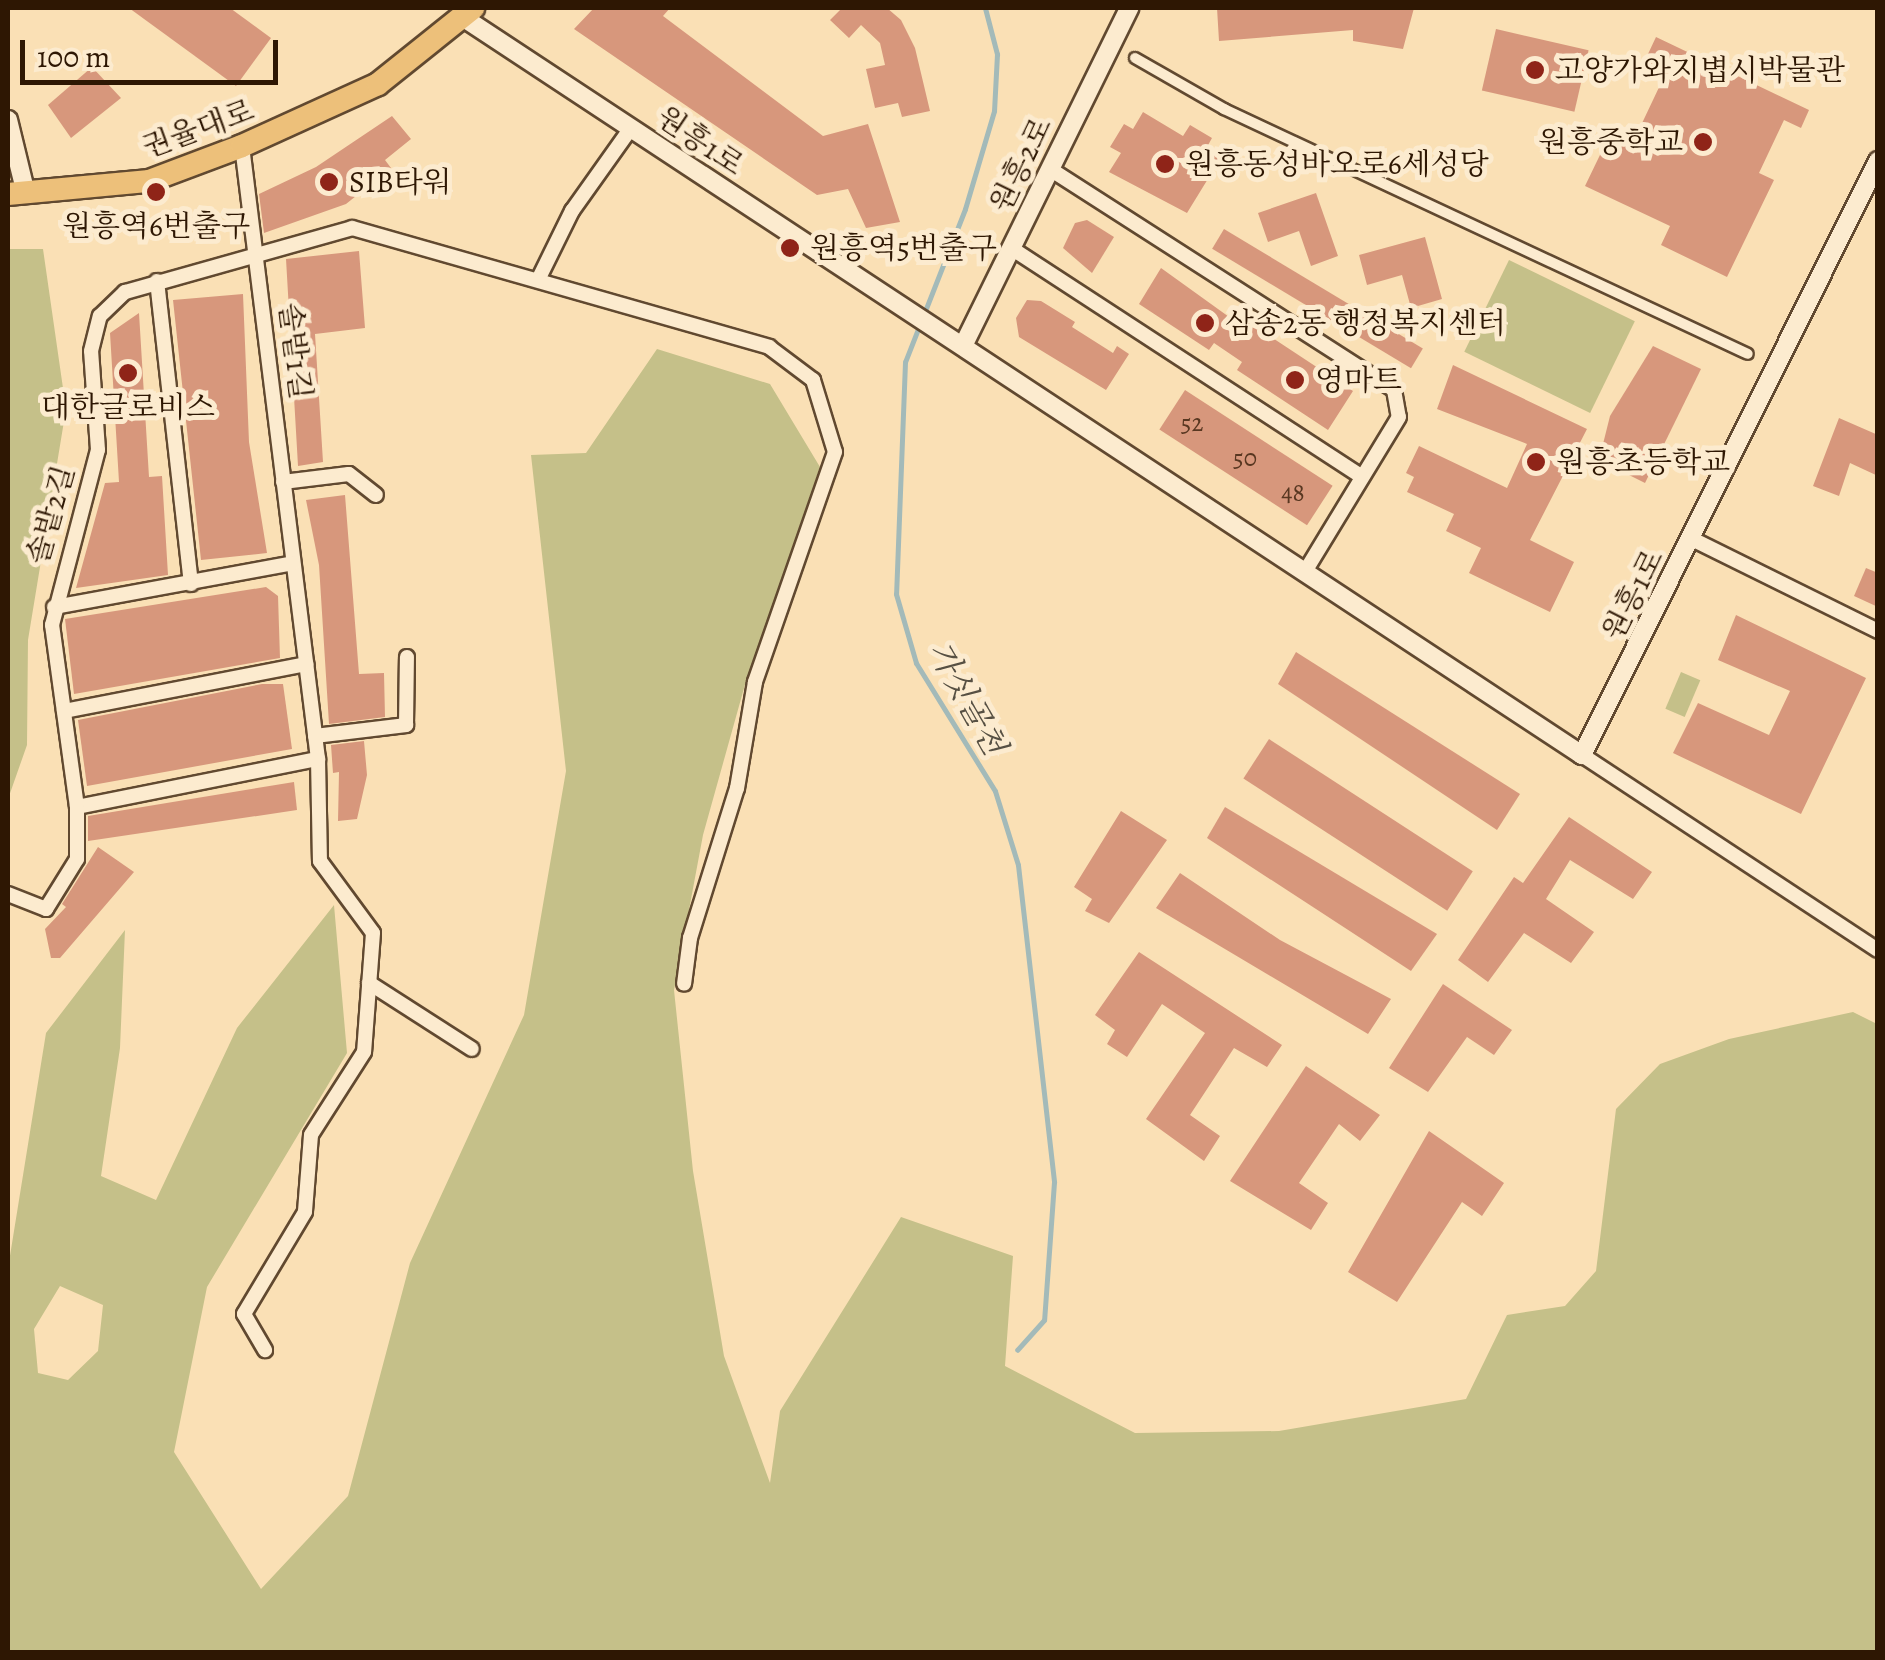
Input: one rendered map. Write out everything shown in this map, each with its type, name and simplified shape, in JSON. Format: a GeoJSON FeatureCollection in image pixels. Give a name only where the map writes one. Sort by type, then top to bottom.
{"type":"FeatureCollection","features":[{"type":"Feature","properties":{"kind":"main road","name":"권율대로"},"geometry":{"type":"LineString","coordinates":[[17,194],[149,181],[242,146],[378,84],[461,11]]}},
{"type":"Feature","properties":{"kind":"street","name":"원흥2로"},"geometry":{"type":"LineString","coordinates":[[963,346],[1130,8]]}},
{"type":"Feature","properties":{"kind":"street","name":"원흥1로"},"geometry":{"type":"LineString","coordinates":[[461,11],[963,346]]}},
{"type":"Feature","properties":{"kind":"street"},"geometry":{"type":"LineString","coordinates":[[1135,58],[1224,108],[1748,354]]}},
{"type":"Feature","properties":{"kind":"street","name":"권율대로"},"geometry":{"type":"LineString","coordinates":[[8,120],[17,194]]}},
{"type":"Feature","properties":{"kind":"street"},"geometry":{"type":"LineString","coordinates":[[539,278],[572,212],[631,128]]}},
{"type":"Feature","properties":{"kind":"street","name":"솔밭1길"},"geometry":{"type":"LineString","coordinates":[[242,146],[318,759],[320,860],[373,933],[364,1052],[311,1135],[305,1212],[244,1314],[265,1350]]}},
{"type":"Feature","properties":{"kind":"street","name":"원흥1로"},"geometry":{"type":"LineString","coordinates":[[1582,755],[1878,160]]}},
{"type":"Feature","properties":{"kind":"street"},"geometry":{"type":"LineString","coordinates":[[1050,169],[1394,390],[1399,417],[1304,572]]}},
{"type":"Feature","properties":{"kind":"street","name":"솔밭2길"},"geometry":{"type":"LineString","coordinates":[[8,894],[46,909],[77,859],[77,807],[54,607],[98,450],[91,351],[100,316],[125,292],[255,251],[352,228],[539,278],[693,330],[768,347],[814,380],[834,452],[755,682],[737,788],[690,938],[684,984]]}},
{"type":"Feature","properties":{"kind":"street"},"geometry":{"type":"LineString","coordinates":[[1011,248],[1362,477]]}},
{"type":"Feature","properties":{"kind":"street"},"geometry":{"type":"LineString","coordinates":[[157,281],[192,584]]}},
{"type":"Feature","properties":{"kind":"street"},"geometry":{"type":"LineString","coordinates":[[963,346],[1878,950]]}},
{"type":"Feature","properties":{"kind":"street"},"geometry":{"type":"LineString","coordinates":[[283,482],[349,474],[376,495]]}},
{"type":"Feature","properties":{"kind":"street"},"geometry":{"type":"LineString","coordinates":[[1692,539],[1878,631]]}},
{"type":"Feature","properties":{"kind":"street"},"geometry":{"type":"LineString","coordinates":[[54,607],[293,563]]}},
{"type":"Feature","properties":{"kind":"street"},"geometry":{"type":"LineString","coordinates":[[315,736],[406,725],[407,657]]}},
{"type":"Feature","properties":{"kind":"street"},"geometry":{"type":"LineString","coordinates":[[64,710],[306,664]]}},
{"type":"Feature","properties":{"kind":"street"},"geometry":{"type":"LineString","coordinates":[[77,807],[318,759]]}},
{"type":"Feature","properties":{"kind":"street"},"geometry":{"type":"LineString","coordinates":[[369,984],[472,1049]]}},
{"type":"Feature","properties":{"kind":"shaded area"},"geometry":{"type":"Polygon","coordinates":[[[8,249],[43,249],[66,409],[28,640],[27,745],[8,799],[8,249]]]}},
{"type":"Feature","properties":{"kind":"shaded area"},"geometry":{"type":"Polygon","coordinates":[[[1509,260],[1635,321],[1590,413],[1464,352],[1509,260]]]}},
{"type":"Feature","properties":{"kind":"shaded area"},"geometry":{"type":"Polygon","coordinates":[[[657,349],[770,384],[820,467],[746,681],[703,835],[674,990],[693,1171],[724,1356],[770,1483],[780,1411],[901,1217],[1013,1256],[1005,1366],[1135,1433],[1279,1431],[1466,1399],[1507,1315],[1565,1306],[1596,1271],[1616,1109],[1660,1064],[1729,1039],[1853,1012],[1877,1024],[1877,1652],[8,1652],[8,1268],[46,1033],[125,930],[120,1048],[101,1176],[156,1200],[237,1028],[334,905],[347,1053],[207,1287],[174,1452],[261,1589],[348,1496],[410,1263],[524,1015],[566,771],[531,455],[586,453],[657,349]],[[60,1286],[34,1329],[38,1373],[68,1380],[98,1351],[103,1305],[60,1286]]]}},
{"type":"Feature","properties":{"kind":"shaded area"},"geometry":{"type":"Polygon","coordinates":[[[1681,672],[1700,680],[1685,717],[1665,709],[1681,672]]]}},
{"type":"Feature","properties":{"kind":"building"},"geometry":{"type":"Polygon","coordinates":[[[129,8],[230,8],[271,38],[236,86],[129,8]]]}},
{"type":"Feature","properties":{"kind":"building"},"geometry":{"type":"Polygon","coordinates":[[[594,8],[670,8],[663,16],[823,136],[868,124],[900,222],[866,228],[848,189],[817,195],[574,29],[594,8]]]}},
{"type":"Feature","properties":{"kind":"building"},"geometry":{"type":"Polygon","coordinates":[[[842,8],[887,8],[901,20],[915,48],[930,111],[902,117],[898,103],[875,108],[866,69],[885,65],[880,43],[861,25],[849,38],[830,20],[842,8]]]}},
{"type":"Feature","properties":{"kind":"building"},"geometry":{"type":"Polygon","coordinates":[[[1217,8],[1414,8],[1403,49],[1353,41],[1353,30],[1219,41],[1217,8]]]}},
{"type":"Feature","properties":{"kind":"building","name":"고양가와지볍시박물관"},"geometry":{"type":"Polygon","coordinates":[[[1496,29],[1589,50],[1574,112],[1482,90],[1496,29]]]}},
{"type":"Feature","properties":{"kind":"building"},"geometry":{"type":"Polygon","coordinates":[[[1656,37],[1809,110],[1801,128],[1784,120],[1759,173],[1774,180],[1727,277],[1661,245],[1670,226],[1585,186],[1613,128],[1635,138],[1662,81],[1640,71],[1656,37]]]}},
{"type":"Feature","properties":{"kind":"building"},"geometry":{"type":"Polygon","coordinates":[[[92,67],[121,98],[71,138],[48,105],[92,67]]]}},
{"type":"Feature","properties":{"kind":"building","name":"원흥동성바오로6세성당"},"geometry":{"type":"Polygon","coordinates":[[[1143,112],[1183,136],[1190,125],[1212,138],[1207,147],[1222,156],[1187,213],[1109,172],[1121,153],[1110,147],[1124,124],[1133,129],[1143,112]]]}},
{"type":"Feature","properties":{"kind":"building","name":"SIB타워"},"geometry":{"type":"Polygon","coordinates":[[[392,116],[411,139],[385,160],[391,168],[346,204],[264,233],[259,194],[316,167],[392,116]]]}},
{"type":"Feature","properties":{"kind":"building"},"geometry":{"type":"Polygon","coordinates":[[[1316,193],[1338,256],[1311,266],[1299,231],[1268,242],[1258,213],[1316,193]]]}},
{"type":"Feature","properties":{"kind":"building"},"geometry":{"type":"Polygon","coordinates":[[[1087,220],[1114,237],[1092,273],[1063,248],[1075,223],[1087,220]]]}},
{"type":"Feature","properties":{"kind":"building"},"geometry":{"type":"Polygon","coordinates":[[[1224,229],[1423,348],[1411,368],[1212,249],[1224,229]]]}},
{"type":"Feature","properties":{"kind":"building"},"geometry":{"type":"Polygon","coordinates":[[[1425,237],[1442,299],[1411,308],[1402,275],[1367,285],[1359,255],[1425,237]]]}},
{"type":"Feature","properties":{"kind":"building"},"geometry":{"type":"Polygon","coordinates":[[[359,251],[365,328],[315,334],[323,462],[298,466],[286,259],[359,251]]]}},
{"type":"Feature","properties":{"kind":"building"},"geometry":{"type":"Polygon","coordinates":[[[1161,268],[1243,327],[1247,321],[1353,391],[1328,430],[1237,370],[1242,362],[1214,343],[1209,350],[1139,304],[1161,268]]]}},
{"type":"Feature","properties":{"kind":"building"},"geometry":{"type":"Polygon","coordinates":[[[243,294],[249,442],[267,553],[201,560],[173,300],[243,294]]]}},
{"type":"Feature","properties":{"kind":"building"},"geometry":{"type":"Polygon","coordinates":[[[1027,300],[1041,301],[1113,353],[1117,346],[1129,354],[1106,390],[1019,337],[1016,318],[1027,300]]]}},
{"type":"Feature","properties":{"kind":"building"},"geometry":{"type":"Polygon","coordinates":[[[139,313],[149,477],[162,476],[168,575],[76,588],[105,483],[119,482],[110,333],[139,313]]]}},
{"type":"Feature","properties":{"kind":"building"},"geometry":{"type":"Polygon","coordinates":[[[1653,346],[1701,369],[1645,483],[1599,460],[1610,416],[1653,346]]]}},
{"type":"Feature","properties":{"kind":"building"},"geometry":{"type":"Polygon","coordinates":[[[1453,365],[1587,429],[1530,540],[1574,562],[1550,612],[1469,573],[1481,548],[1446,531],[1454,514],[1407,492],[1414,477],[1406,473],[1419,446],[1507,488],[1527,444],[1437,409],[1453,365]]]}},
{"type":"Feature","properties":{"kind":"building"},"geometry":{"type":"Polygon","coordinates":[[[1185,390],[1333,486],[1307,525],[1159,429],[1185,390]]]}},
{"type":"Feature","properties":{"kind":"building"},"geometry":{"type":"Polygon","coordinates":[[[1839,418],[1878,435],[1878,476],[1850,463],[1839,496],[1813,486],[1839,418]]]}},
{"type":"Feature","properties":{"kind":"building"},"geometry":{"type":"Polygon","coordinates":[[[345,495],[359,674],[384,673],[385,717],[329,724],[319,565],[306,500],[345,495]]]}},
{"type":"Feature","properties":{"kind":"building"},"geometry":{"type":"Polygon","coordinates":[[[1866,568],[1878,573],[1878,607],[1854,596],[1866,568]]]}},
{"type":"Feature","properties":{"kind":"building"},"geometry":{"type":"Polygon","coordinates":[[[266,587],[278,596],[280,658],[74,694],[65,619],[266,587]]]}},
{"type":"Feature","properties":{"kind":"building"},"geometry":{"type":"Polygon","coordinates":[[[1736,615],[1866,678],[1801,814],[1673,753],[1698,703],[1769,735],[1790,691],[1718,660],[1736,615]]]}},
{"type":"Feature","properties":{"kind":"building"},"geometry":{"type":"Polygon","coordinates":[[[1296,652],[1520,794],[1497,830],[1278,684],[1296,652]]]}},
{"type":"Feature","properties":{"kind":"building"},"geometry":{"type":"Polygon","coordinates":[[[262,684],[283,684],[292,749],[87,786],[78,720],[262,684]]]}},
{"type":"Feature","properties":{"kind":"building"},"geometry":{"type":"Polygon","coordinates":[[[1269,739],[1473,871],[1447,911],[1243,778],[1269,739]]]}},
{"type":"Feature","properties":{"kind":"building"},"geometry":{"type":"Polygon","coordinates":[[[364,741],[367,775],[357,819],[338,821],[339,772],[333,773],[331,745],[364,741]]]}},
{"type":"Feature","properties":{"kind":"building"},"geometry":{"type":"Polygon","coordinates":[[[294,782],[297,810],[88,841],[88,816],[294,782]]]}},
{"type":"Feature","properties":{"kind":"building"},"geometry":{"type":"Polygon","coordinates":[[[1225,807],[1437,934],[1411,971],[1207,838],[1225,807]]]}},
{"type":"Feature","properties":{"kind":"building"},"geometry":{"type":"Polygon","coordinates":[[[1121,811],[1167,840],[1109,923],[1085,911],[1092,899],[1074,887],[1121,811]]]}},
{"type":"Feature","properties":{"kind":"building"},"geometry":{"type":"Polygon","coordinates":[[[1569,817],[1652,872],[1633,899],[1570,860],[1546,899],[1594,932],[1571,963],[1524,933],[1488,982],[1458,960],[1514,877],[1523,883],[1569,817]]]}},
{"type":"Feature","properties":{"kind":"building"},"geometry":{"type":"Polygon","coordinates":[[[98,847],[134,872],[60,958],[51,958],[45,929],[66,907],[62,904],[98,847]]]}},
{"type":"Feature","properties":{"kind":"building"},"geometry":{"type":"Polygon","coordinates":[[[1180,873],[1280,940],[1391,999],[1368,1034],[1156,908],[1180,873]]]}},
{"type":"Feature","properties":{"kind":"building"},"geometry":{"type":"Polygon","coordinates":[[[1139,952],[1282,1045],[1267,1067],[1234,1048],[1190,1115],[1220,1136],[1204,1161],[1146,1119],[1205,1033],[1162,1004],[1127,1057],[1107,1044],[1115,1030],[1095,1015],[1139,952]]]}},
{"type":"Feature","properties":{"kind":"building"},"geometry":{"type":"Polygon","coordinates":[[[1443,984],[1512,1030],[1494,1055],[1467,1037],[1428,1092],[1389,1068],[1443,984]]]}},
{"type":"Feature","properties":{"kind":"building"},"geometry":{"type":"Polygon","coordinates":[[[1306,1066],[1380,1115],[1360,1141],[1339,1124],[1299,1183],[1328,1203],[1311,1230],[1230,1181],[1306,1066]]]}},
{"type":"Feature","properties":{"kind":"building"},"geometry":{"type":"Polygon","coordinates":[[[1429,1131],[1504,1183],[1482,1216],[1462,1202],[1397,1302],[1348,1272],[1429,1131]]]}},
{"type":"Feature","properties":{"kind":"waterway","name":"가싯골천"},"geometry":{"type":"LineString","coordinates":[[985,8],[997,54],[994,111],[965,209],[905,362],[896,594],[916,663],[995,791],[1018,865],[1054,1182],[1044,1320],[1017,1350]]}},
{"type":"Feature","properties":{"kind":"place","name":"고양가와지볍시박물관"},"geometry":{"type":"Point","coordinates":[1535,70]}},
{"type":"Feature","properties":{"kind":"place","name":"원흥중학교"},"geometry":{"type":"Point","coordinates":[1703,142]}},
{"type":"Feature","properties":{"kind":"place","name":"원흥동성바오로6세성당"},"geometry":{"type":"Point","coordinates":[1165,164]}},
{"type":"Feature","properties":{"kind":"place","name":"SIB타워"},"geometry":{"type":"Point","coordinates":[329,182]}},
{"type":"Feature","properties":{"kind":"place","name":"원흥역6번출구"},"geometry":{"type":"Point","coordinates":[156,192]}},
{"type":"Feature","properties":{"kind":"place","name":"원흥역5번출구"},"geometry":{"type":"Point","coordinates":[790,248]}},
{"type":"Feature","properties":{"kind":"place","name":"삼송2동 행정복지센터"},"geometry":{"type":"Point","coordinates":[1205,323]}},
{"type":"Feature","properties":{"kind":"place","name":"대한글로비스"},"geometry":{"type":"Point","coordinates":[128,373]}},
{"type":"Feature","properties":{"kind":"place","name":"영마트"},"geometry":{"type":"Point","coordinates":[1295,380]}},
{"type":"Feature","properties":{"kind":"place","name":"원흥초등학교"},"geometry":{"type":"Point","coordinates":[1536,462]}}]}
